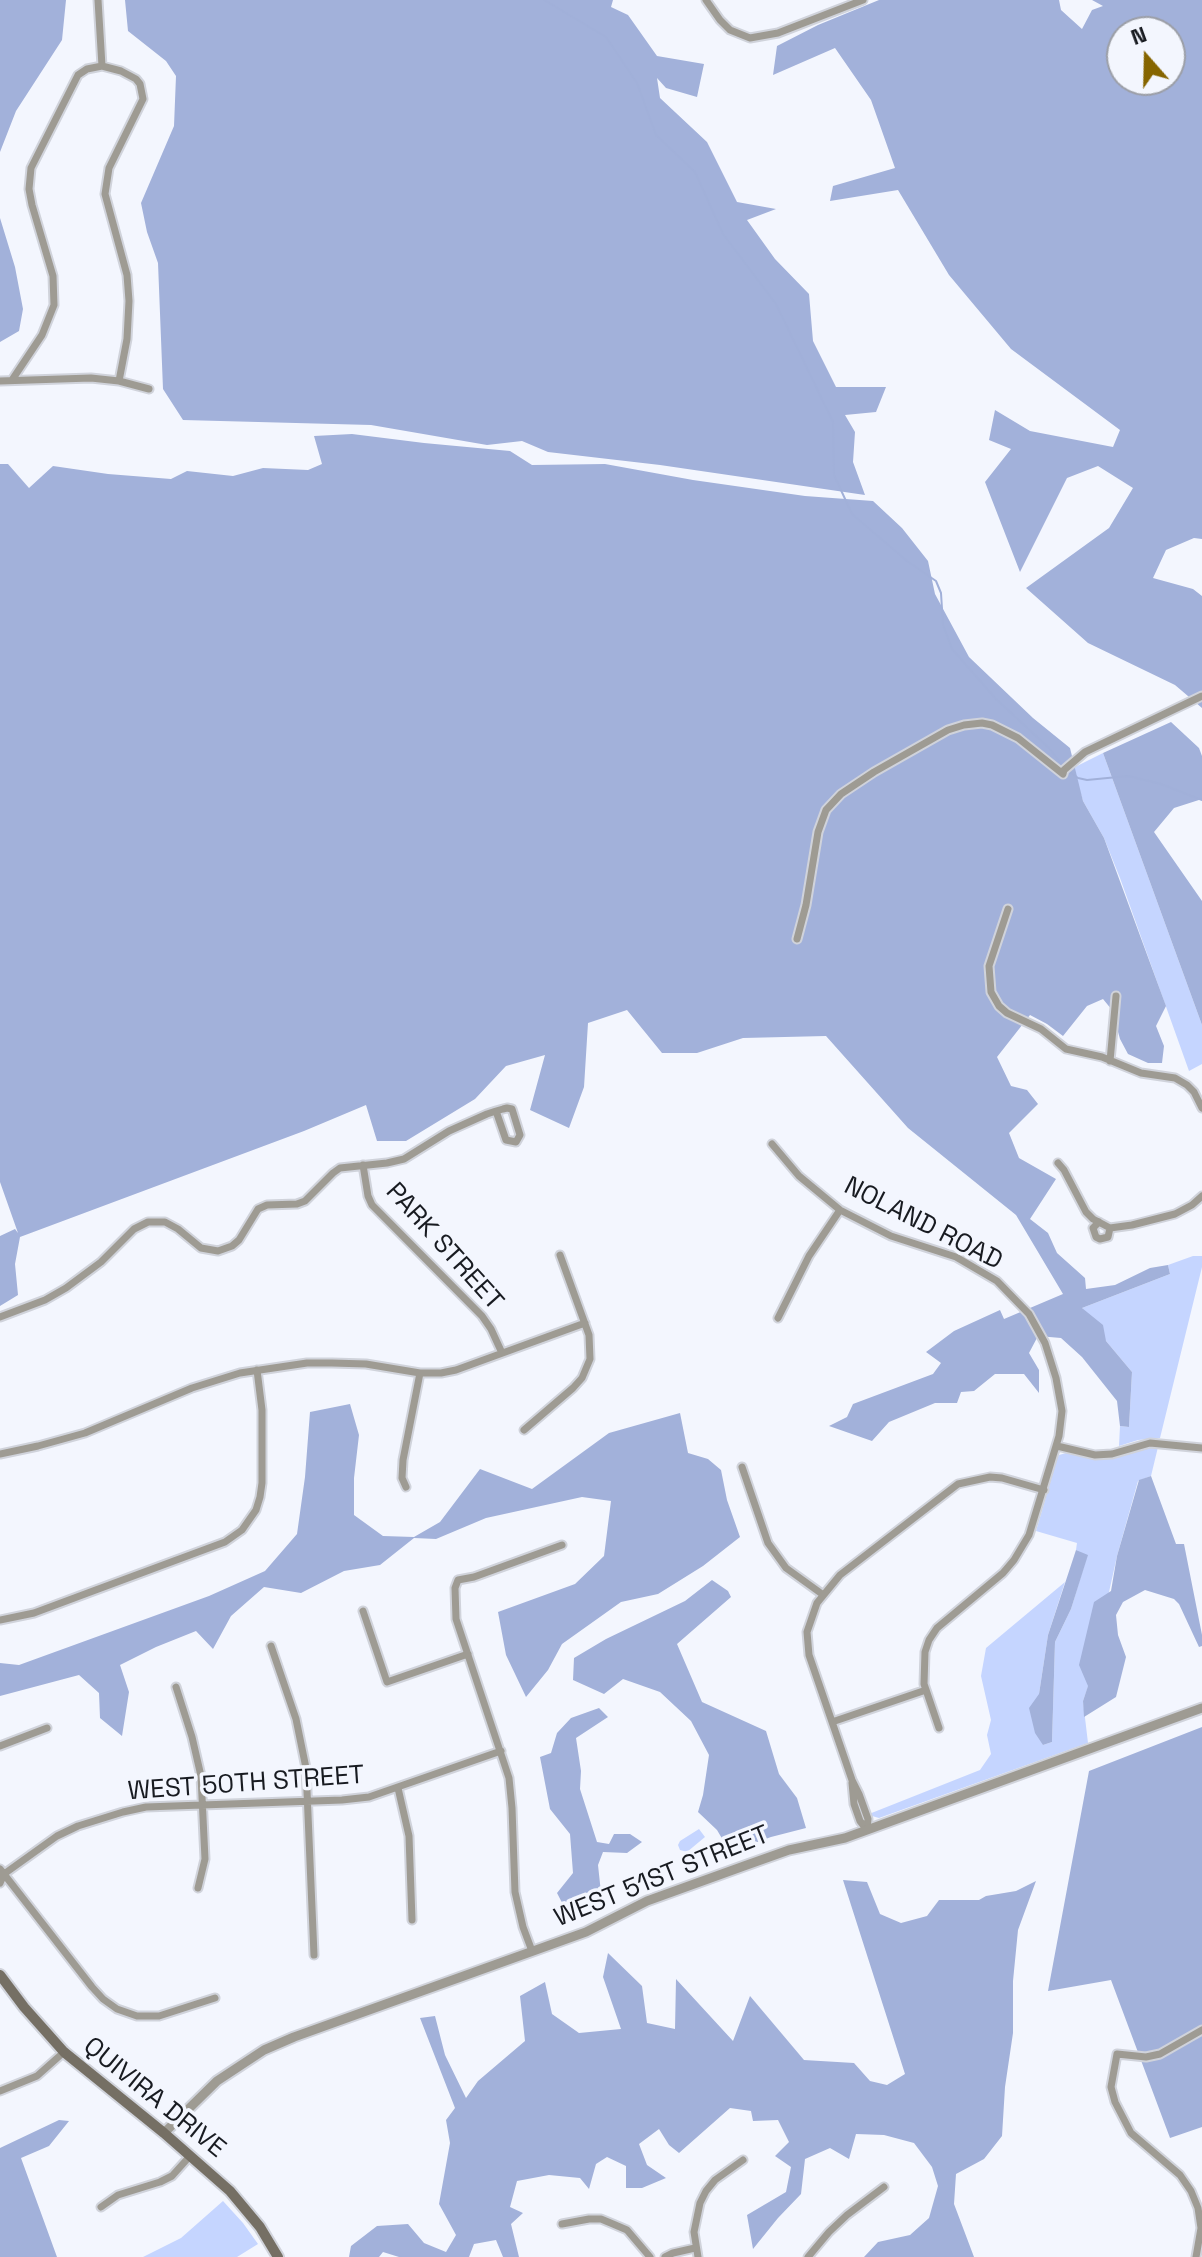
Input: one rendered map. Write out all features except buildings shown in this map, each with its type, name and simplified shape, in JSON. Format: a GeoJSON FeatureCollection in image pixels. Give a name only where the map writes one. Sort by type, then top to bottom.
{"type":"FeatureCollection","features":[{"type":"Feature","properties":{"kind":"main road","name":"QUIVIRA DRIVE"},"geometry":{"type":"LineString","coordinates":[[0,1975],[64,2052],[211,2172],[260,2227],[278,2257]]}},
{"type":"Feature","properties":{"kind":"street"},"geometry":{"type":"LineString","coordinates":[[98,0],[102,66]]}},
{"type":"Feature","properties":{"kind":"street"},"geometry":{"type":"LineString","coordinates":[[706,0],[730,30],[744,36],[758,37],[778,33],[863,0]]}},
{"type":"Feature","properties":{"kind":"street"},"geometry":{"type":"LineString","coordinates":[[12,380],[42,335],[54,305],[53,276],[32,205],[31,168],[78,75],[87,69],[102,66],[136,79],[143,99],[109,168],[105,194],[127,275],[129,301],[129,328],[119,381]]}},
{"type":"Feature","properties":{"kind":"street"},"geometry":{"type":"LineString","coordinates":[[0,381],[91,378],[149,389]]}},
{"type":"Feature","properties":{"kind":"street"},"geometry":{"type":"LineString","coordinates":[[797,939],[818,832],[826,810],[841,794],[874,772],[948,730],[982,723],[1018,738],[1063,774],[1085,752],[1202,696]]}},
{"type":"Feature","properties":{"kind":"street"},"geometry":{"type":"LineString","coordinates":[[1008,909],[989,966],[991,992],[999,1006],[1041,1029],[1066,1049],[1141,1073],[1175,1078],[1194,1092],[1202,1108]]}},
{"type":"Feature","properties":{"kind":"street"},"geometry":{"type":"LineString","coordinates":[[1110,1061],[1116,996]]}},
{"type":"Feature","properties":{"kind":"street"},"geometry":{"type":"LineString","coordinates":[[0,1317],[45,1300],[66,1288],[87,1274],[141,1225],[165,1222],[201,1248],[218,1251],[239,1240],[258,1209],[267,1205],[305,1201],[340,1168],[404,1159],[464,1123],[496,1111],[512,1109],[520,1135],[516,1142],[506,1140],[496,1111]]}},
{"type":"Feature","properties":{"kind":"street","name":"NOLAND ROAD"},"geometry":{"type":"LineString","coordinates":[[772,1144],[799,1176],[840,1210],[891,1236],[956,1257],[997,1281],[1029,1314],[1045,1343],[1059,1389],[1062,1424],[1029,1535],[1014,1560],[991,1584],[945,1620],[929,1640],[923,1665],[926,1690],[939,1728]]}},
{"type":"Feature","properties":{"kind":"street"},"geometry":{"type":"LineString","coordinates":[[1058,1163],[1081,1206],[1093,1219],[1110,1228],[1175,1214],[1202,1196]]}},
{"type":"Feature","properties":{"kind":"street","name":"PARK STREET"},"geometry":{"type":"LineString","coordinates":[[363,1165],[365,1186],[372,1205],[482,1316],[502,1353]]}},
{"type":"Feature","properties":{"kind":"street"},"geometry":{"type":"LineString","coordinates":[[778,1318],[809,1256],[840,1210]]}},
{"type":"Feature","properties":{"kind":"street"},"geometry":{"type":"LineString","coordinates":[[1099,1222],[1093,1228],[1096,1237],[1108,1237],[1110,1228]]}},
{"type":"Feature","properties":{"kind":"street"},"geometry":{"type":"LineString","coordinates":[[524,1430],[582,1378],[591,1351],[589,1335],[560,1255]]}},
{"type":"Feature","properties":{"kind":"street"},"geometry":{"type":"LineString","coordinates":[[0,1454],[85,1433],[192,1388],[257,1370],[332,1363],[441,1373],[585,1323]]}},
{"type":"Feature","properties":{"kind":"street"},"geometry":{"type":"LineString","coordinates":[[0,1620],[34,1613],[225,1542],[242,1530],[256,1510],[262,1483],[262,1410],[257,1370]]}},
{"type":"Feature","properties":{"kind":"street"},"geometry":{"type":"LineString","coordinates":[[406,1487],[402,1478],[403,1460],[420,1373]]}},
{"type":"Feature","properties":{"kind":"street"},"geometry":{"type":"LineString","coordinates":[[1057,1446],[1095,1455],[1112,1454],[1150,1443],[1202,1448]]}},
{"type":"Feature","properties":{"kind":"street"},"geometry":{"type":"LineString","coordinates":[[742,1467],[768,1543],[786,1568],[822,1594]]}},
{"type":"Feature","properties":{"kind":"street"},"geometry":{"type":"LineString","coordinates":[[867,1830],[854,1804],[852,1780],[809,1655],[806,1638],[812,1612],[822,1594],[840,1575],[958,1484],[990,1477],[1044,1490]]}},
{"type":"Feature","properties":{"kind":"street"},"geometry":{"type":"LineString","coordinates":[[532,1951],[515,1892],[511,1790],[501,1751],[456,1619],[455,1588],[458,1580],[562,1545]]}},
{"type":"Feature","properties":{"kind":"street"},"geometry":{"type":"LineString","coordinates":[[363,1611],[387,1682],[468,1654]]}},
{"type":"Feature","properties":{"kind":"street"},"geometry":{"type":"LineString","coordinates":[[271,1646],[296,1719],[306,1768],[314,1955]]}},
{"type":"Feature","properties":{"kind":"street"},"geometry":{"type":"LineString","coordinates":[[176,1687],[198,1757],[203,1805],[204,1868],[198,1888]]}},
{"type":"Feature","properties":{"kind":"street"},"geometry":{"type":"LineString","coordinates":[[832,1722],[926,1690]]}},
{"type":"Feature","properties":{"kind":"street","name":"WEST 51ST STREET"},"geometry":{"type":"LineString","coordinates":[[164,2133],[217,2081],[264,2050],[294,2037],[586,1932],[647,1901],[789,1850],[838,1840],[867,1830],[1202,1708]]}},
{"type":"Feature","properties":{"kind":"street"},"geometry":{"type":"LineString","coordinates":[[0,1746],[47,1728]]}},
{"type":"Feature","properties":{"kind":"street","name":"WEST 50TH STREET"},"geometry":{"type":"LineString","coordinates":[[1,1873],[57,1836],[101,1817],[146,1807],[369,1797],[501,1751]]}},
{"type":"Feature","properties":{"kind":"street"},"geometry":{"type":"LineString","coordinates":[[398,1788],[409,1836],[412,1920]]}},
{"type":"Feature","properties":{"kind":"street"},"geometry":{"type":"LineString","coordinates":[[0,1883],[1,1873]]}},
{"type":"Feature","properties":{"kind":"street"},"geometry":{"type":"LineString","coordinates":[[1,1873],[92,1987],[117,2009],[137,2016],[159,2016],[215,1998]]}},
{"type":"Feature","properties":{"kind":"street"},"geometry":{"type":"LineString","coordinates":[[1196,2257],[1201,2228],[1191,2191],[1180,2175],[1131,2133],[1115,2102],[1112,2079],[1117,2054],[1146,2057],[1160,2054],[1202,2030]]}},
{"type":"Feature","properties":{"kind":"street"},"geometry":{"type":"LineString","coordinates":[[0,2091],[37,2076],[64,2052]]}},
{"type":"Feature","properties":{"kind":"street"},"geometry":{"type":"LineString","coordinates":[[101,2207],[118,2195],[160,2182],[180,2169],[190,2156]]}},
{"type":"Feature","properties":{"kind":"street"},"geometry":{"type":"LineString","coordinates":[[665,2257],[673,2253],[696,2253],[695,2218],[706,2191],[715,2180],[743,2160]]}},
{"type":"Feature","properties":{"kind":"street"},"geometry":{"type":"LineString","coordinates":[[808,2257],[838,2223],[884,2187]]}},
{"type":"Feature","properties":{"kind":"street"},"geometry":{"type":"LineString","coordinates":[[562,2224],[601,2219],[627,2230],[650,2257]]}},
{"type":"Feature","properties":{"kind":"shaded area"},"geometry":{"type":"Polygon","coordinates":[[[0,0],[66,0],[62,40],[16,111],[0,152],[0,0]]]}},
{"type":"Feature","properties":{"kind":"shaded area"},"geometry":{"type":"Polygon","coordinates":[[[125,0],[613,0],[611,7],[628,15],[657,56],[704,64],[697,97],[666,88],[657,78],[660,98],[707,142],[737,202],[776,209],[747,220],[775,259],[809,294],[813,341],[836,387],[886,387],[876,412],[845,415],[855,432],[853,462],[865,495],[548,452],[522,441],[487,445],[371,425],[183,420],[163,389],[158,263],[141,203],[174,126],[176,76],[166,61],[128,31],[125,0]]]}},
{"type":"Feature","properties":{"kind":"shaded area"},"geometry":{"type":"Polygon","coordinates":[[[879,0],[1059,0],[1061,10],[1082,29],[1092,10],[1103,6],[1092,0],[1202,0],[1202,539],[1194,538],[1166,550],[1153,578],[1193,589],[1202,596],[1202,708],[1175,685],[1088,643],[1026,588],[1109,528],[1133,488],[1098,466],[1067,478],[1020,572],[985,482],[1011,449],[989,440],[995,410],[1030,431],[1113,447],[1120,430],[1011,349],[949,275],[898,190],[830,201],[833,186],[895,168],[871,100],[835,48],[773,75],[777,46],[879,0]]]}},
{"type":"Feature","properties":{"kind":"shaded area"},"geometry":{"type":"Polygon","coordinates":[[[0,218],[15,267],[23,309],[19,331],[0,342],[0,218]]]}},
{"type":"Feature","properties":{"kind":"shaded area"},"geometry":{"type":"Polygon","coordinates":[[[352,434],[510,451],[532,465],[605,464],[805,496],[873,501],[902,528],[928,561],[935,594],[969,657],[1033,718],[1070,748],[1083,801],[1104,838],[1166,1006],[1156,1026],[1164,1046],[1162,1063],[1148,1063],[1128,1054],[1112,1010],[1103,999],[1087,1006],[1063,1036],[1030,1015],[997,1057],[1011,1086],[1027,1090],[1038,1104],[1009,1133],[1019,1158],[1056,1179],[1030,1219],[1048,1233],[1057,1253],[1085,1278],[1086,1289],[1115,1285],[1150,1268],[1168,1265],[1170,1274],[1082,1308],[1103,1325],[1106,1341],[1132,1372],[1129,1427],[1120,1426],[1117,1401],[1082,1357],[1061,1338],[1038,1336],[1029,1353],[1039,1370],[1039,1393],[1024,1374],[995,1374],[974,1391],[961,1392],[957,1403],[935,1403],[889,1422],[872,1441],[829,1426],[847,1417],[853,1404],[933,1374],[941,1363],[926,1352],[954,1331],[1000,1310],[1004,1319],[1063,1294],[1016,1215],[908,1128],[826,1036],[743,1038],[697,1053],[662,1053],[627,1010],[588,1023],[584,1087],[569,1128],[530,1110],[545,1055],[506,1066],[475,1099],[406,1141],[377,1141],[366,1105],[20,1237],[15,1264],[18,1295],[0,1306],[0,1236],[15,1229],[18,1233],[0,1182],[0,464],[8,464],[29,488],[53,466],[171,479],[187,471],[233,476],[263,468],[308,470],[322,464],[314,436],[352,434]]]}},
{"type":"Feature","properties":{"kind":"shaded area"},"geometry":{"type":"Polygon","coordinates":[[[1171,722],[1199,748],[1202,756],[1202,799],[1174,808],[1154,832],[1202,901],[1202,1025],[1103,753],[1171,722]]]}},
{"type":"Feature","properties":{"kind":"shaded area"},"geometry":{"type":"Polygon","coordinates":[[[1103,753],[1202,1025],[1202,1064],[1189,1071],[1120,878],[1104,838],[1083,801],[1073,768],[1103,753]]]}},
{"type":"Feature","properties":{"kind":"shaded area"},"geometry":{"type":"Polygon","coordinates":[[[1202,1256],[1202,1267],[1160,1438],[1119,1446],[1120,1426],[1129,1427],[1132,1372],[1082,1308],[1170,1274],[1168,1265],[1202,1256]]]}},
{"type":"Feature","properties":{"kind":"shaded area"},"geometry":{"type":"Polygon","coordinates":[[[350,1404],[359,1435],[354,1515],[383,1536],[414,1537],[440,1522],[480,1469],[532,1489],[609,1433],[680,1413],[688,1453],[708,1459],[721,1470],[727,1500],[740,1537],[703,1566],[658,1594],[621,1602],[562,1644],[548,1670],[526,1697],[506,1655],[498,1612],[575,1584],[604,1556],[611,1501],[582,1497],[486,1518],[436,1539],[414,1538],[380,1565],[344,1571],[301,1593],[264,1587],[231,1616],[213,1649],[196,1631],[120,1665],[129,1692],[122,1736],[100,1718],[99,1693],[79,1675],[0,1696],[0,1663],[19,1665],[209,1596],[265,1571],[297,1534],[310,1412],[350,1404]]]}},
{"type":"Feature","properties":{"kind":"shaded area"},"geometry":{"type":"Polygon","coordinates":[[[1158,1447],[1151,1476],[1138,1481],[1117,1556],[1083,1701],[1088,1743],[879,1818],[869,1814],[980,1770],[991,1754],[987,1735],[991,1720],[981,1676],[986,1648],[1065,1582],[1048,1635],[1039,1694],[1043,1745],[1052,1742],[1055,1642],[1071,1609],[1087,1556],[1076,1550],[1077,1543],[1036,1531],[1057,1459],[1066,1453],[1100,1460],[1158,1447]]]}},
{"type":"Feature","properties":{"kind":"shaded area"},"geometry":{"type":"Polygon","coordinates":[[[1151,1476],[1176,1544],[1184,1544],[1202,1646],[1199,1647],[1174,1599],[1145,1590],[1123,1602],[1116,1615],[1118,1635],[1126,1657],[1116,1697],[1084,1717],[1083,1701],[1088,1686],[1079,1665],[1094,1602],[1111,1591],[1117,1556],[1139,1480],[1151,1476]]]}},
{"type":"Feature","properties":{"kind":"shaded area"},"geometry":{"type":"Polygon","coordinates":[[[1076,1550],[1088,1555],[1071,1609],[1055,1642],[1052,1742],[1043,1745],[1035,1733],[1029,1708],[1039,1694],[1048,1635],[1076,1550]]]}},
{"type":"Feature","properties":{"kind":"shaded area"},"geometry":{"type":"Polygon","coordinates":[[[712,1580],[728,1591],[731,1597],[677,1644],[702,1702],[766,1731],[779,1774],[797,1798],[806,1828],[730,1852],[717,1830],[698,1812],[709,1755],[691,1721],[660,1692],[623,1679],[604,1694],[573,1680],[574,1658],[685,1601],[712,1580]]]}},
{"type":"Feature","properties":{"kind":"shaded area"},"geometry":{"type":"Polygon","coordinates":[[[599,1708],[608,1717],[576,1738],[581,1771],[580,1789],[597,1842],[609,1844],[614,1834],[630,1834],[642,1842],[627,1853],[603,1852],[598,1865],[602,1902],[572,1922],[557,1893],[573,1873],[570,1834],[550,1809],[540,1757],[551,1753],[557,1733],[571,1718],[599,1708]]]}},
{"type":"Feature","properties":{"kind":"shaded area"},"geometry":{"type":"Polygon","coordinates":[[[1202,1727],[1202,2127],[1170,2138],[1111,1980],[1048,1991],[1089,1771],[1202,1727]]]}},
{"type":"Feature","properties":{"kind":"shaded area"},"geometry":{"type":"Polygon","coordinates":[[[699,1829],[705,1837],[687,1852],[680,1850],[680,1841],[699,1829]]]}},
{"type":"Feature","properties":{"kind":"shaded area"},"geometry":{"type":"Polygon","coordinates":[[[843,1880],[867,1882],[880,1914],[901,1923],[927,1916],[939,1900],[979,1900],[1016,1891],[1036,1881],[1018,1930],[1013,1981],[1013,2033],[1002,2136],[984,2159],[956,2174],[954,2204],[974,2257],[864,2257],[878,2242],[910,2235],[929,2218],[938,2186],[932,2167],[914,2143],[884,2135],[856,2134],[849,2159],[830,2148],[805,2159],[801,2194],[753,2249],[747,2215],[786,2192],[791,2167],[775,2156],[789,2142],[778,2120],[753,2121],[751,2111],[730,2108],[679,2153],[669,2145],[659,2129],[639,2144],[647,2165],[666,2178],[642,2188],[626,2188],[626,2166],[607,2157],[596,2164],[589,2189],[580,2178],[549,2175],[517,2181],[510,2207],[523,2213],[511,2224],[519,2257],[503,2257],[496,2240],[474,2244],[469,2257],[399,2257],[383,2252],[379,2257],[349,2257],[351,2246],[377,2226],[408,2224],[424,2243],[446,2252],[456,2235],[439,2204],[450,2143],[446,2120],[455,2108],[420,2018],[435,2016],[445,2055],[466,2098],[478,2081],[525,2041],[520,1996],[545,1982],[552,2014],[579,2033],[621,2029],[603,1977],[608,1953],[642,1986],[647,2023],[675,2029],[676,1979],[733,2041],[750,1996],[804,2060],[854,2063],[870,2081],[887,2085],[905,2074],[843,1880]]]}},
{"type":"Feature","properties":{"kind":"shaded area"},"geometry":{"type":"Polygon","coordinates":[[[59,2120],[69,2121],[49,2146],[21,2158],[57,2257],[0,2257],[0,2148],[59,2120]]]}},
{"type":"Feature","properties":{"kind":"shaded area"},"geometry":{"type":"Polygon","coordinates":[[[223,2201],[258,2244],[237,2257],[143,2257],[181,2238],[223,2201]]]}},
{"type":"Feature","properties":{"kind":"waterway"},"geometry":{"type":"LineString","coordinates":[[544,0],[606,37],[637,83],[656,135],[695,172],[723,234],[776,304],[833,422],[834,475],[852,514],[907,561],[936,581],[941,593],[943,625],[952,649],[996,699],[1049,748],[1063,766]]}},
{"type":"Feature","properties":{"kind":"waterway"},"geometry":{"type":"LineString","coordinates":[[1067,770],[1087,780],[1128,776],[1161,784],[1202,800]]}}]}
